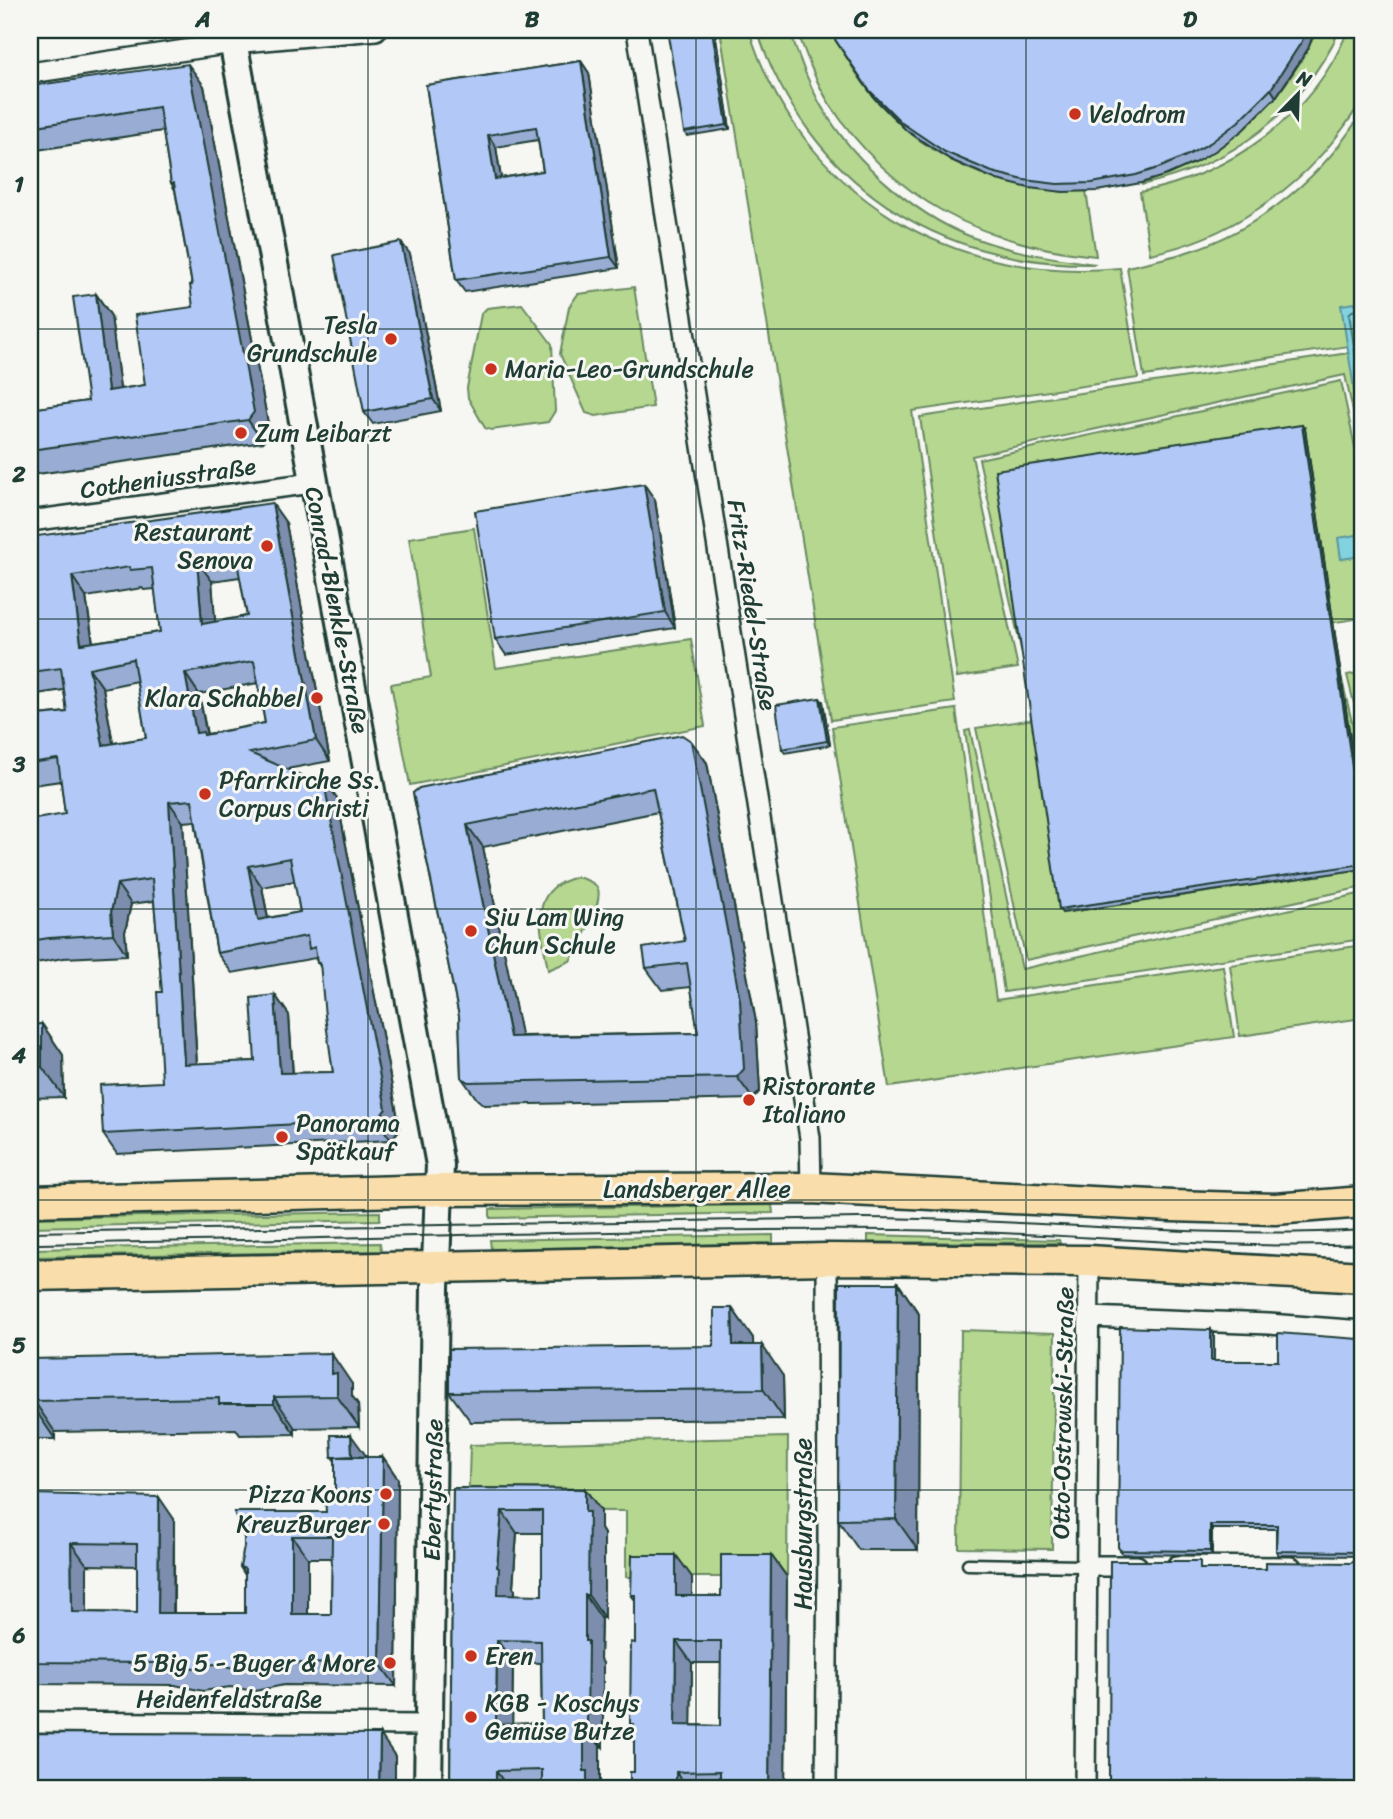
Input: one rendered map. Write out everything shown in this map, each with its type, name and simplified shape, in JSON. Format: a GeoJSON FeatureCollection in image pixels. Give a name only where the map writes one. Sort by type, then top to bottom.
{"type":"FeatureCollection","features":[{"type":"Feature","properties":{"kind":"main road","name":"Landsberger Allee"},"geometry":{"type":"LineString","coordinates":[[30,1200],[440,1190],[811,1188],[1275,1209],[1363,1202]]}},
{"type":"Feature","properties":{"kind":"main road"},"geometry":{"type":"LineString","coordinates":[[30,1275],[827,1259],[1089,1261],[1363,1277]]}},
{"type":"Feature","properties":{"kind":"street"},"geometry":{"type":"LineString","coordinates":[[30,73],[232,36],[376,30]]}},
{"type":"Feature","properties":{"kind":"street","name":"Fritz-Riedel-Straße"},"geometry":{"type":"LineString","coordinates":[[637,30],[810,1138],[811,1188]]}},
{"type":"Feature","properties":{"kind":"street","name":"Conrad-Blenkle-Straße"},"geometry":{"type":"LineString","coordinates":[[232,36],[312,483],[420,1050],[440,1166],[440,1190]]}},
{"type":"Feature","properties":{"kind":"street","name":"Cotheniusstraße"},"geometry":{"type":"LineString","coordinates":[[30,521],[312,483]]}},
{"type":"Feature","properties":{"kind":"street","name":"Ebertystraße"},"geometry":{"type":"LineString","coordinates":[[428,1789],[435,1288],[440,1190]]}},
{"type":"Feature","properties":{"kind":"street","name":"Hausburgstraße"},"geometry":{"type":"LineString","coordinates":[[826,1789],[827,1259]]}},
{"type":"Feature","properties":{"kind":"street","name":"Otto-Ostrowski-Straße"},"geometry":{"type":"LineString","coordinates":[[1085,1789],[1089,1261]]}},
{"type":"Feature","properties":{"kind":"street"},"geometry":{"type":"LineString","coordinates":[[1089,1317],[1269,1324],[1363,1331]]}},
{"type":"Feature","properties":{"kind":"street","name":"Otto-Ostrowski-Straße"},"geometry":{"type":"LineString","coordinates":[[1085,1566],[1310,1568]]}},
{"type":"Feature","properties":{"kind":"street","name":"Heidenfeldstraße"},"geometry":{"type":"LineString","coordinates":[[30,1722],[428,1725]]}},
{"type":"Feature","properties":{"kind":"lane"},"geometry":{"type":"LineString","coordinates":[[968,1564],[1085,1566]]}},
{"type":"Feature","properties":{"kind":"green space"},"geometry":{"type":"Polygon","coordinates":[[[720,30],[749,30],[773,88],[805,139],[845,182],[891,217],[942,243],[998,261],[1058,269],[1120,268],[1138,378],[912,411],[955,702],[831,720],[720,30]]]}},
{"type":"Feature","properties":{"kind":"green space"},"geometry":{"type":"Polygon","coordinates":[[[757,30],[790,30],[811,86],[834,126],[870,168],[914,205],[962,233],[986,242],[1027,253],[1096,264],[1038,261],[983,250],[932,231],[886,205],[845,172],[809,131],[780,84],[757,30]]]}},
{"type":"Feature","properties":{"kind":"green space"},"geometry":{"type":"Polygon","coordinates":[[[797,30],[832,30],[852,67],[876,99],[904,127],[934,150],[968,168],[1005,181],[1044,189],[1086,191],[1096,256],[1015,241],[978,228],[944,212],[912,191],[882,166],[854,137],[829,103],[797,30]]]}},
{"type":"Feature","properties":{"kind":"green space"},"geometry":{"type":"Polygon","coordinates":[[[1317,30],[1340,30],[1304,87],[1283,111],[1234,149],[1175,176],[1141,185],[1195,162],[1234,137],[1282,89],[1307,51],[1317,30]]]}},
{"type":"Feature","properties":{"kind":"green space"},"geometry":{"type":"Polygon","coordinates":[[[1348,30],[1363,30],[1363,95],[1355,111],[1326,150],[1283,191],[1233,224],[1179,247],[1150,254],[1140,192],[1205,172],[1265,137],[1291,115],[1314,89],[1333,61],[1348,30]]]}},
{"type":"Feature","properties":{"kind":"green space"},"geometry":{"type":"Polygon","coordinates":[[[1363,110],[1363,344],[1144,376],[1127,267],[1190,251],[1241,229],[1266,214],[1310,177],[1330,156],[1363,110]]]}},
{"type":"Feature","properties":{"kind":"green space"},"geometry":{"type":"Polygon","coordinates":[[[634,287],[653,407],[596,416],[586,413],[560,354],[569,307],[578,294],[634,287]]]}},
{"type":"Feature","properties":{"kind":"green space"},"geometry":{"type":"Polygon","coordinates":[[[522,304],[552,344],[555,411],[548,422],[491,430],[485,428],[468,398],[467,388],[481,314],[487,308],[522,304]]]}},
{"type":"Feature","properties":{"kind":"green space"},"geometry":{"type":"Polygon","coordinates":[[[1362,351],[1363,457],[1345,375],[972,456],[1018,668],[957,677],[920,417],[1362,351]]]}},
{"type":"Feature","properties":{"kind":"green space"},"geometry":{"type":"Polygon","coordinates":[[[1341,381],[1363,485],[1363,618],[1025,667],[979,459],[1341,381]]]}},
{"type":"Feature","properties":{"kind":"green space"},"geometry":{"type":"Polygon","coordinates":[[[474,528],[496,668],[691,639],[705,726],[410,785],[391,684],[431,677],[409,538],[474,528]]]}},
{"type":"Feature","properties":{"kind":"green space"},"geometry":{"type":"Polygon","coordinates":[[[1363,672],[1363,740],[1347,675],[1363,672]]]}},
{"type":"Feature","properties":{"kind":"green space"},"geometry":{"type":"Polygon","coordinates":[[[1341,676],[1363,768],[1363,827],[1341,676]]]}},
{"type":"Feature","properties":{"kind":"green space"},"geometry":{"type":"Polygon","coordinates":[[[956,709],[996,1000],[1223,966],[1234,1037],[889,1087],[832,727],[956,709]]]}},
{"type":"Feature","properties":{"kind":"green space"},"geometry":{"type":"Polygon","coordinates":[[[1034,719],[1062,913],[1363,869],[1363,887],[1026,960],[976,728],[1034,719]]]}},
{"type":"Feature","properties":{"kind":"green space"},"geometry":{"type":"Polygon","coordinates":[[[970,730],[1022,969],[1363,893],[1363,939],[1004,992],[965,731],[970,730]]]}},
{"type":"Feature","properties":{"kind":"green space"},"geometry":{"type":"Polygon","coordinates":[[[577,877],[597,887],[598,902],[590,924],[570,961],[548,970],[541,927],[543,902],[550,891],[577,877]]]}},
{"type":"Feature","properties":{"kind":"green space"},"geometry":{"type":"Polygon","coordinates":[[[1363,945],[1363,1018],[1240,1036],[1230,965],[1363,945]]]}},
{"type":"Feature","properties":{"kind":"green space"},"geometry":{"type":"Polygon","coordinates":[[[772,1205],[773,1213],[490,1218],[490,1209],[772,1205]]]}},
{"type":"Feature","properties":{"kind":"green space"},"geometry":{"type":"Polygon","coordinates":[[[380,1212],[380,1220],[30,1227],[30,1218],[380,1212]]]}},
{"type":"Feature","properties":{"kind":"green space"},"geometry":{"type":"Polygon","coordinates":[[[773,1235],[773,1243],[491,1249],[490,1240],[773,1235]]]}},
{"type":"Feature","properties":{"kind":"green space"},"geometry":{"type":"Polygon","coordinates":[[[868,1235],[1059,1240],[1060,1243],[868,1242],[868,1235]]]}},
{"type":"Feature","properties":{"kind":"green space"},"geometry":{"type":"Polygon","coordinates":[[[380,1243],[381,1251],[30,1257],[30,1249],[380,1243]]]}},
{"type":"Feature","properties":{"kind":"green space"},"geometry":{"type":"Polygon","coordinates":[[[961,1330],[1055,1333],[1052,1549],[959,1548],[961,1330]]]}},
{"type":"Feature","properties":{"kind":"green space"},"geometry":{"type":"Polygon","coordinates":[[[788,1437],[787,1577],[626,1577],[626,1511],[468,1510],[470,1445],[788,1437]]]}},
{"type":"Feature","properties":{"kind":"water"},"geometry":{"type":"Polygon","coordinates":[[[1363,302],[1363,447],[1341,305],[1363,302]]]}},
{"type":"Feature","properties":{"kind":"water"},"geometry":{"type":"Polygon","coordinates":[[[1363,534],[1363,556],[1341,559],[1338,538],[1363,534]]]}},
{"type":"Feature","properties":{"kind":"building"},"geometry":{"type":"Polygon","coordinates":[[[712,30],[727,125],[684,132],[668,35],[712,30]]]}},
{"type":"Feature","properties":{"kind":"building","name":"Velodrom"},"geometry":{"type":"Polygon","coordinates":[[[831,30],[1307,30],[1271,89],[1238,122],[1210,143],[1161,167],[1136,175],[1092,183],[1057,184],[992,172],[945,152],[902,123],[869,90],[831,30]]]}},
{"type":"Feature","properties":{"kind":"building"},"geometry":{"type":"Polygon","coordinates":[[[581,61],[611,257],[456,280],[426,85],[581,61]],[[536,127],[488,135],[495,179],[543,171],[536,127]]]}},
{"type":"Feature","properties":{"kind":"building"},"geometry":{"type":"Polygon","coordinates":[[[188,64],[254,412],[248,420],[30,450],[30,409],[88,401],[73,297],[96,294],[108,391],[145,385],[135,315],[193,307],[192,285],[159,107],[30,127],[30,86],[188,64]]]}},
{"type":"Feature","properties":{"kind":"building","name":"Tesla Grundschule"},"geometry":{"type":"Polygon","coordinates":[[[401,242],[433,399],[364,412],[334,255],[401,242]]]}},
{"type":"Feature","properties":{"kind":"building"},"geometry":{"type":"Polygon","coordinates":[[[1302,425],[1363,842],[1363,864],[1059,909],[995,470],[1302,425]]]}},
{"type":"Feature","properties":{"kind":"building"},"geometry":{"type":"Polygon","coordinates":[[[644,484],[665,612],[495,639],[475,511],[644,484]]]}},
{"type":"Feature","properties":{"kind":"building"},"geometry":{"type":"Polygon","coordinates":[[[272,503],[316,740],[250,753],[312,780],[323,777],[386,1109],[377,1120],[103,1134],[100,1085],[162,1082],[157,992],[162,992],[152,879],[117,884],[111,912],[113,934],[30,941],[30,820],[65,814],[58,759],[30,763],[30,716],[67,712],[61,668],[30,672],[30,626],[33,626],[30,603],[30,537],[272,503]],[[236,556],[197,561],[202,624],[247,616],[236,556]],[[129,567],[72,576],[81,644],[160,632],[152,568],[130,570],[129,567]],[[133,659],[89,668],[103,745],[146,738],[133,659]],[[254,661],[185,673],[196,733],[203,732],[204,735],[265,723],[254,661]],[[192,800],[169,802],[184,1064],[255,1061],[251,998],[275,995],[280,1073],[333,1072],[320,963],[317,963],[315,947],[309,949],[307,936],[217,953],[192,800]],[[290,858],[248,866],[258,920],[300,912],[290,858]]]}},
{"type":"Feature","properties":{"kind":"building"},"geometry":{"type":"Polygon","coordinates":[[[820,698],[827,741],[782,749],[776,705],[820,698]]]}},
{"type":"Feature","properties":{"kind":"building"},"geometry":{"type":"Polygon","coordinates":[[[682,735],[691,741],[740,1000],[744,1069],[737,1077],[468,1082],[461,1077],[459,1016],[413,793],[419,788],[682,735]],[[653,788],[467,825],[510,1037],[698,1033],[687,963],[646,968],[643,948],[685,941],[653,788]]]}},
{"type":"Feature","properties":{"kind":"building"},"geometry":{"type":"Polygon","coordinates":[[[42,1024],[42,1067],[30,1067],[30,1025],[42,1024]]]}},
{"type":"Feature","properties":{"kind":"building"},"geometry":{"type":"Polygon","coordinates":[[[839,1283],[898,1283],[896,1519],[838,1520],[839,1283]]]}},
{"type":"Feature","properties":{"kind":"building"},"geometry":{"type":"Polygon","coordinates":[[[714,1308],[732,1308],[733,1345],[762,1345],[763,1389],[449,1392],[449,1349],[714,1346],[714,1308]]]}},
{"type":"Feature","properties":{"kind":"building"},"geometry":{"type":"Polygon","coordinates":[[[1120,1327],[1211,1330],[1211,1361],[1278,1361],[1278,1333],[1359,1339],[1363,1337],[1363,1554],[1276,1551],[1277,1525],[1210,1525],[1210,1551],[1120,1550],[1120,1327]]]}},
{"type":"Feature","properties":{"kind":"building"},"geometry":{"type":"Polygon","coordinates":[[[331,1353],[331,1374],[337,1373],[337,1396],[274,1397],[274,1404],[219,1404],[219,1398],[34,1401],[34,1408],[30,1408],[30,1359],[331,1353]]]}},
{"type":"Feature","properties":{"kind":"building"},"geometry":{"type":"Polygon","coordinates":[[[331,1435],[351,1435],[352,1456],[336,1457],[383,1457],[380,1664],[268,1663],[240,1669],[214,1664],[187,1669],[159,1663],[30,1662],[30,1494],[159,1497],[158,1613],[245,1613],[245,1569],[240,1567],[244,1538],[234,1512],[326,1512],[325,1493],[335,1493],[335,1457],[332,1457],[331,1435]],[[292,1536],[292,1614],[331,1614],[332,1536],[292,1536]],[[71,1543],[72,1612],[137,1613],[137,1544],[71,1543]]]}},
{"type":"Feature","properties":{"kind":"building"},"geometry":{"type":"Polygon","coordinates":[[[453,1488],[585,1489],[585,1512],[589,1512],[588,1595],[585,1595],[585,1641],[588,1641],[587,1725],[584,1724],[584,1771],[587,1771],[587,1789],[542,1789],[542,1770],[496,1771],[496,1789],[450,1789],[453,1488]],[[502,1511],[497,1567],[498,1594],[542,1595],[542,1511],[502,1511]],[[497,1640],[496,1724],[542,1723],[541,1641],[497,1640]]]}},
{"type":"Feature","properties":{"kind":"building"},"geometry":{"type":"Polygon","coordinates":[[[632,1555],[676,1555],[676,1596],[721,1596],[721,1555],[771,1555],[769,1789],[720,1789],[720,1771],[676,1772],[676,1789],[630,1789],[630,1772],[634,1772],[634,1724],[630,1724],[631,1642],[635,1643],[635,1595],[631,1595],[632,1555]],[[676,1641],[675,1725],[720,1726],[721,1641],[676,1641]]]}},
{"type":"Feature","properties":{"kind":"building"},"geometry":{"type":"Polygon","coordinates":[[[1361,1556],[1363,1783],[1109,1780],[1110,1561],[1200,1561],[1200,1569],[1266,1569],[1266,1562],[1351,1563],[1361,1556]]]}},
{"type":"Feature","properties":{"kind":"building"},"geometry":{"type":"Polygon","coordinates":[[[30,1733],[380,1734],[379,1789],[331,1789],[331,1784],[289,1784],[289,1789],[247,1789],[248,1782],[181,1782],[181,1789],[135,1789],[135,1781],[69,1781],[69,1789],[30,1789],[30,1733]]]}},
{"type":"Feature","properties":{"kind":"tram line"},"geometry":{"type":"LineString","coordinates":[[30,1232],[859,1218],[985,1221],[1174,1231],[1363,1230]]}},
{"type":"Feature","properties":{"kind":"tram line"},"geometry":{"type":"LineString","coordinates":[[30,1244],[792,1230],[959,1231],[1248,1245],[1363,1244]]}},
{"type":"Feature","properties":{"kind":"place","name":"Velodrom"},"geometry":{"type":"Point","coordinates":[1075,114]}},
{"type":"Feature","properties":{"kind":"place","name":"Tesla Grundschule"},"geometry":{"type":"Point","coordinates":[391,339]}},
{"type":"Feature","properties":{"kind":"place","name":"Maria-Leo-Grundschule"},"geometry":{"type":"Point","coordinates":[491,369]}},
{"type":"Feature","properties":{"kind":"place","name":"Zum Leibarzt"},"geometry":{"type":"Point","coordinates":[241,433]}},
{"type":"Feature","properties":{"kind":"place","name":"Restaurant Senova"},"geometry":{"type":"Point","coordinates":[267,546]}},
{"type":"Feature","properties":{"kind":"place","name":"Klara Schabbel"},"geometry":{"type":"Point","coordinates":[317,698]}},
{"type":"Feature","properties":{"kind":"place","name":"Pfarrkirche Ss. Corpus Christi"},"geometry":{"type":"Point","coordinates":[205,794]}},
{"type":"Feature","properties":{"kind":"place","name":"Siu Lam Wing Chun Schule"},"geometry":{"type":"Point","coordinates":[471,931]}},
{"type":"Feature","properties":{"kind":"place","name":"Ristorante Italiano"},"geometry":{"type":"Point","coordinates":[749,1100]}},
{"type":"Feature","properties":{"kind":"place","name":"Panorama Spätkauf"},"geometry":{"type":"Point","coordinates":[282,1137]}},
{"type":"Feature","properties":{"kind":"place","name":"Pizza Koons"},"geometry":{"type":"Point","coordinates":[386,1494]}},
{"type":"Feature","properties":{"kind":"place","name":"KreuzBurger"},"geometry":{"type":"Point","coordinates":[384,1524]}},
{"type":"Feature","properties":{"kind":"place","name":"Eren"},"geometry":{"type":"Point","coordinates":[471,1656]}},
{"type":"Feature","properties":{"kind":"place","name":"5 Big 5 - Buger & More"},"geometry":{"type":"Point","coordinates":[390,1663]}},
{"type":"Feature","properties":{"kind":"place","name":"KGB - Koschys Gemüse Butze"},"geometry":{"type":"Point","coordinates":[471,1717]}}]}
